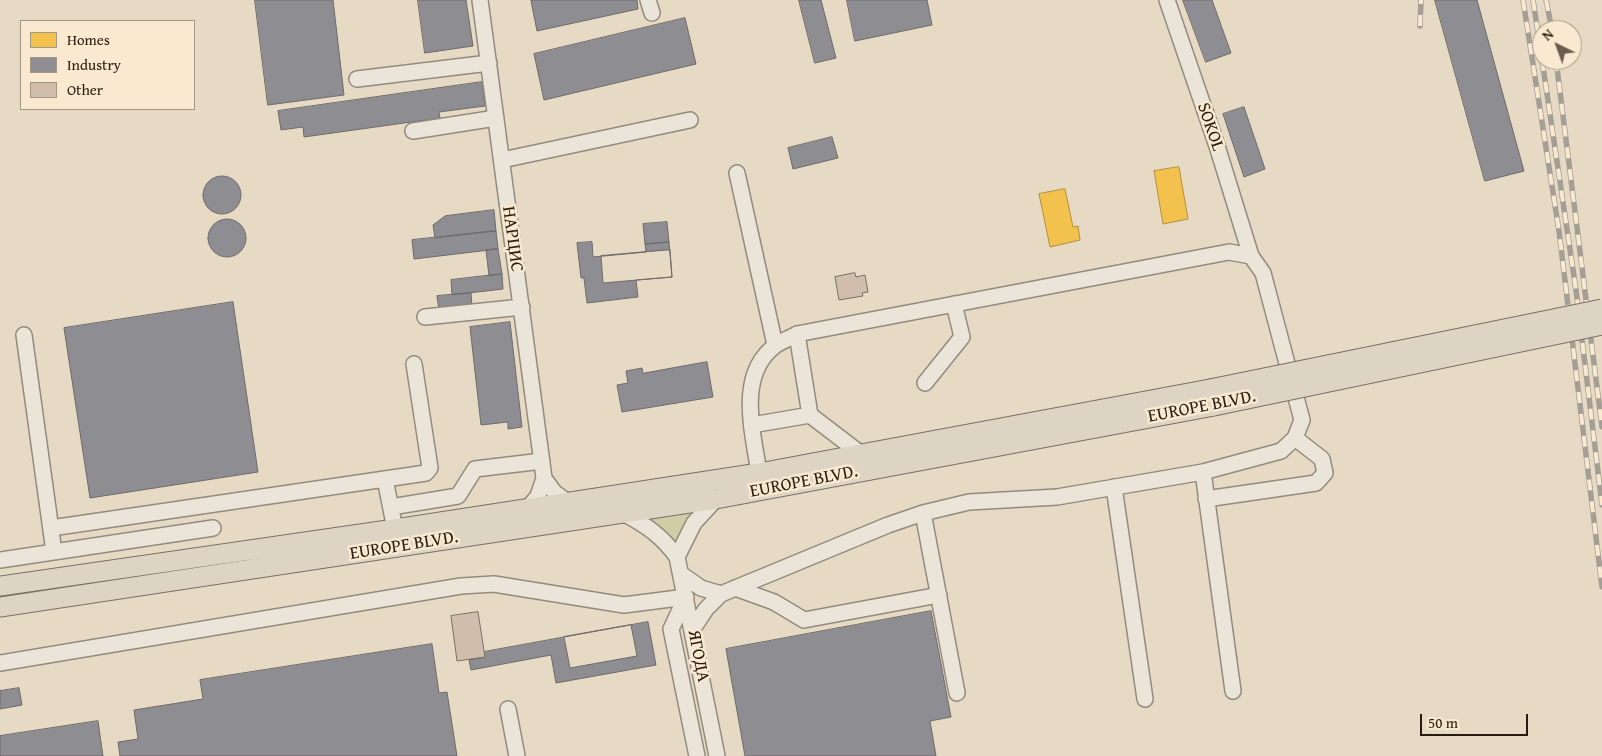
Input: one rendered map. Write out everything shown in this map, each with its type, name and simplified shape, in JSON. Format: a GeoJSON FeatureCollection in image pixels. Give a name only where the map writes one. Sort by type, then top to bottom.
{"type":"FeatureCollection","features":[{"type":"Feature","properties":{"kind":"main road","name":"EUROPE BLVD."},"geometry":{"type":"LineString","coordinates":[[0,606],[716,499],[1212,397],[1602,309]]}},
{"type":"Feature","properties":{"kind":"main road","name":"EUROPE BLVD."},"geometry":{"type":"LineString","coordinates":[[0,586],[395,529],[759,473],[861,454],[1212,397],[1602,325]]}},
{"type":"Feature","properties":{"kind":"street","name":"НАРЦИС"},"geometry":{"type":"LineString","coordinates":[[480,0],[544,478]]}},
{"type":"Feature","properties":{"kind":"street","name":"SOKOL"},"geometry":{"type":"LineString","coordinates":[[1167,0],[1217,146],[1251,256],[1263,273],[1302,420],[1295,438]]}},
{"type":"Feature","properties":{"kind":"street"},"geometry":{"type":"LineString","coordinates":[[357,79],[489,64]]}},
{"type":"Feature","properties":{"kind":"street"},"geometry":{"type":"LineString","coordinates":[[413,132],[496,118]]}},
{"type":"Feature","properties":{"kind":"street"},"geometry":{"type":"LineString","coordinates":[[502,160],[690,120]]}},
{"type":"Feature","properties":{"kind":"street"},"geometry":{"type":"LineString","coordinates":[[737,173],[775,345]]}},
{"type":"Feature","properties":{"kind":"street"},"geometry":{"type":"LineString","coordinates":[[759,473],[752,425],[750,390],[758,366],[775,345],[797,334],[1229,252],[1251,256]]}},
{"type":"Feature","properties":{"kind":"street"},"geometry":{"type":"LineString","coordinates":[[925,382],[962,337],[954,304]]}},
{"type":"Feature","properties":{"kind":"street"},"geometry":{"type":"LineString","coordinates":[[425,317],[522,307]]}},
{"type":"Feature","properties":{"kind":"street"},"geometry":{"type":"LineString","coordinates":[[797,334],[810,415],[861,454]]}},
{"type":"Feature","properties":{"kind":"street"},"geometry":{"type":"LineString","coordinates":[[24,335],[54,552]]}},
{"type":"Feature","properties":{"kind":"street"},"geometry":{"type":"LineString","coordinates":[[51,528],[426,473],[430,468],[414,364]]}},
{"type":"Feature","properties":{"kind":"street"},"geometry":{"type":"LineString","coordinates":[[752,425],[810,415]]}},
{"type":"Feature","properties":{"kind":"street"},"geometry":{"type":"LineString","coordinates":[[692,630],[706,609],[728,591],[888,525],[923,513],[969,502],[1057,497],[1203,472],[1281,451],[1295,438],[1322,459],[1325,473],[1316,483],[1206,499]]}},
{"type":"Feature","properties":{"kind":"street"},"geometry":{"type":"LineString","coordinates":[[391,507],[458,496],[475,469],[542,461]]}},
{"type":"Feature","properties":{"kind":"street"},"geometry":{"type":"LineString","coordinates":[[1203,472],[1233,691]]}},
{"type":"Feature","properties":{"kind":"street"},"geometry":{"type":"LineString","coordinates":[[544,478],[554,492],[567,502]]}},
{"type":"Feature","properties":{"kind":"street"},"geometry":{"type":"LineString","coordinates":[[529,507],[538,496],[544,478]]}},
{"type":"Feature","properties":{"kind":"street"},"geometry":{"type":"LineString","coordinates":[[385,479],[395,529]]}},
{"type":"Feature","properties":{"kind":"street"},"geometry":{"type":"LineString","coordinates":[[1114,487],[1145,699]]}},
{"type":"Feature","properties":{"kind":"street"},"geometry":{"type":"LineString","coordinates":[[623,513],[648,526],[665,541],[677,557],[694,523],[716,499]]}},
{"type":"Feature","properties":{"kind":"street"},"geometry":{"type":"LineString","coordinates":[[923,513],[957,693]]}},
{"type":"Feature","properties":{"kind":"street"},"geometry":{"type":"LineString","coordinates":[[0,560],[213,528]]}},
{"type":"Feature","properties":{"kind":"street","name":"ЯГОДА"},"geometry":{"type":"LineString","coordinates":[[677,557],[717,756]]}},
{"type":"Feature","properties":{"kind":"street"},"geometry":{"type":"LineString","coordinates":[[681,574],[701,588],[728,591],[774,602],[804,620],[939,595]]}},
{"type":"Feature","properties":{"kind":"street"},"geometry":{"type":"LineString","coordinates":[[0,663],[461,586],[494,584],[624,605],[686,597]]}},
{"type":"Feature","properties":{"kind":"street"},"geometry":{"type":"LineString","coordinates":[[686,597],[671,629],[697,756]]}},
{"type":"Feature","properties":{"kind":"street"},"geometry":{"type":"LineString","coordinates":[[508,709],[517,756]]}},
{"type":"Feature","properties":{"kind":"shaded area"},"geometry":{"type":"Polygon","coordinates":[[[716,499],[677,557],[623,513],[716,499]]]}},
{"type":"Feature","properties":{"kind":"building: Homes"},"geometry":{"type":"Polygon","coordinates":[[[1179,167],[1188,219],[1163,224],[1154,171],[1179,167]]]}},
{"type":"Feature","properties":{"kind":"building: Homes"},"geometry":{"type":"Polygon","coordinates":[[[1065,189],[1073,227],[1078,226],[1080,240],[1050,247],[1039,194],[1065,189]]]}},
{"type":"Feature","properties":{"kind":"building: Industry"},"geometry":{"type":"Polygon","coordinates":[[[255,0],[333,0],[344,95],[268,105],[255,0]]]}},
{"type":"Feature","properties":{"kind":"building: Industry"},"geometry":{"type":"Polygon","coordinates":[[[418,0],[466,0],[473,46],[425,53],[418,0]]]}},
{"type":"Feature","properties":{"kind":"building: Industry"},"geometry":{"type":"Polygon","coordinates":[[[637,0],[638,9],[537,31],[531,1],[637,0]]]}},
{"type":"Feature","properties":{"kind":"building: Industry"},"geometry":{"type":"Polygon","coordinates":[[[799,0],[821,0],[836,58],[815,63],[799,0]]]}},
{"type":"Feature","properties":{"kind":"building: Industry"},"geometry":{"type":"Polygon","coordinates":[[[847,0],[927,0],[932,25],[855,41],[847,0]]]}},
{"type":"Feature","properties":{"kind":"building: Industry"},"geometry":{"type":"Polygon","coordinates":[[[1183,0],[1212,0],[1231,53],[1206,62],[1183,0]]]}},
{"type":"Feature","properties":{"kind":"building: Industry"},"geometry":{"type":"Polygon","coordinates":[[[1435,0],[1477,0],[1524,171],[1485,181],[1435,0]]]}},
{"type":"Feature","properties":{"kind":"building: Industry"},"geometry":{"type":"Polygon","coordinates":[[[685,18],[696,64],[544,100],[534,54],[685,18]]]}},
{"type":"Feature","properties":{"kind":"building: Industry"},"geometry":{"type":"Polygon","coordinates":[[[482,82],[485,106],[439,112],[440,118],[304,137],[303,127],[281,130],[278,111],[482,82]]]}},
{"type":"Feature","properties":{"kind":"building: Industry"},"geometry":{"type":"Polygon","coordinates":[[[1244,107],[1265,169],[1244,177],[1223,114],[1244,107]]]}},
{"type":"Feature","properties":{"kind":"building: Industry"},"geometry":{"type":"Polygon","coordinates":[[[832,137],[838,158],[793,169],[788,148],[832,137]]]}},
{"type":"Feature","properties":{"kind":"building: Industry"},"geometry":{"type":"Polygon","coordinates":[[[222,176],[235,182],[241,195],[235,208],[222,214],[209,208],[203,195],[209,182],[222,176]]]}},
{"type":"Feature","properties":{"kind":"building: Industry"},"geometry":{"type":"Polygon","coordinates":[[[494,210],[496,231],[435,238],[433,225],[445,216],[494,210]]]}},
{"type":"Feature","properties":{"kind":"building: Industry"},"geometry":{"type":"Polygon","coordinates":[[[227,219],[240,225],[246,238],[240,251],[227,257],[214,251],[208,238],[214,225],[227,219]]]}},
{"type":"Feature","properties":{"kind":"building: Industry"},"geometry":{"type":"Polygon","coordinates":[[[667,222],[669,242],[645,244],[643,224],[667,222]]]}},
{"type":"Feature","properties":{"kind":"building: Industry"},"geometry":{"type":"Polygon","coordinates":[[[496,231],[498,249],[414,259],[412,240],[496,231]]]}},
{"type":"Feature","properties":{"kind":"building: Industry"},"geometry":{"type":"Polygon","coordinates":[[[592,242],[593,257],[646,252],[645,244],[669,242],[672,277],[636,280],[638,297],[587,303],[584,278],[581,278],[577,243],[592,242]]]}},
{"type":"Feature","properties":{"kind":"building: Industry"},"geometry":{"type":"Polygon","coordinates":[[[498,249],[502,274],[489,276],[486,250],[498,249]]]}},
{"type":"Feature","properties":{"kind":"building: Industry"},"geometry":{"type":"Polygon","coordinates":[[[670,250],[672,277],[603,283],[601,256],[670,250]]]}},
{"type":"Feature","properties":{"kind":"building: Industry"},"geometry":{"type":"Polygon","coordinates":[[[502,274],[503,289],[452,295],[451,280],[502,274]]]}},
{"type":"Feature","properties":{"kind":"building: Industry"},"geometry":{"type":"Polygon","coordinates":[[[471,293],[472,307],[439,310],[437,296],[471,293]]]}},
{"type":"Feature","properties":{"kind":"building: Industry"},"geometry":{"type":"Polygon","coordinates":[[[233,302],[258,472],[90,498],[64,328],[233,302]]]}},
{"type":"Feature","properties":{"kind":"building: Industry"},"geometry":{"type":"Polygon","coordinates":[[[510,322],[522,427],[508,429],[508,422],[481,425],[470,327],[510,322]]]}},
{"type":"Feature","properties":{"kind":"building: Industry"},"geometry":{"type":"Polygon","coordinates":[[[707,362],[713,397],[622,412],[617,385],[628,383],[626,371],[642,368],[643,373],[707,362]]]}},
{"type":"Feature","properties":{"kind":"building: Industry"},"geometry":{"type":"Polygon","coordinates":[[[931,611],[951,717],[930,721],[936,756],[745,756],[726,649],[931,611]]]}},
{"type":"Feature","properties":{"kind":"building: Industry"},"geometry":{"type":"Polygon","coordinates":[[[648,622],[656,665],[556,683],[551,655],[471,670],[469,660],[485,657],[484,652],[648,622]]]}},
{"type":"Feature","properties":{"kind":"building: Industry"},"geometry":{"type":"Polygon","coordinates":[[[631,625],[637,656],[570,668],[564,637],[631,625]]]}},
{"type":"Feature","properties":{"kind":"building: Industry"},"geometry":{"type":"Polygon","coordinates":[[[432,644],[439,693],[447,692],[457,756],[120,756],[118,742],[138,739],[134,710],[203,699],[200,680],[432,644]]]}},
{"type":"Feature","properties":{"kind":"building: Industry"},"geometry":{"type":"Polygon","coordinates":[[[19,688],[22,705],[0,709],[0,691],[19,688]]]}},
{"type":"Feature","properties":{"kind":"building: Industry"},"geometry":{"type":"Polygon","coordinates":[[[98,721],[103,756],[0,756],[0,736],[98,721]]]}},
{"type":"Feature","properties":{"kind":"building: Other"},"geometry":{"type":"Polygon","coordinates":[[[855,273],[856,277],[865,275],[868,292],[862,293],[863,296],[839,300],[835,277],[855,273]]]}},
{"type":"Feature","properties":{"kind":"building: Other"},"geometry":{"type":"Polygon","coordinates":[[[478,612],[485,657],[457,661],[451,616],[478,612]]]}},
{"type":"Feature","properties":{"kind":"railway"},"geometry":{"type":"LineString","coordinates":[[1420,26],[1421,0]]}},
{"type":"Feature","properties":{"kind":"railway"},"geometry":{"type":"LineString","coordinates":[[1523,0],[1559,231],[1602,587]]}},
{"type":"Feature","properties":{"kind":"railway"},"geometry":{"type":"LineString","coordinates":[[1533,0],[1536,20]]}},
{"type":"Feature","properties":{"kind":"railway"},"geometry":{"type":"LineString","coordinates":[[1546,0],[1550,20]]}},
{"type":"Feature","properties":{"kind":"railway"},"geometry":{"type":"LineString","coordinates":[[1543,70],[1576,290],[1602,505]]}},
{"type":"Feature","properties":{"kind":"railway"},"geometry":{"type":"LineString","coordinates":[[1557,70],[1602,427]]}}]}
